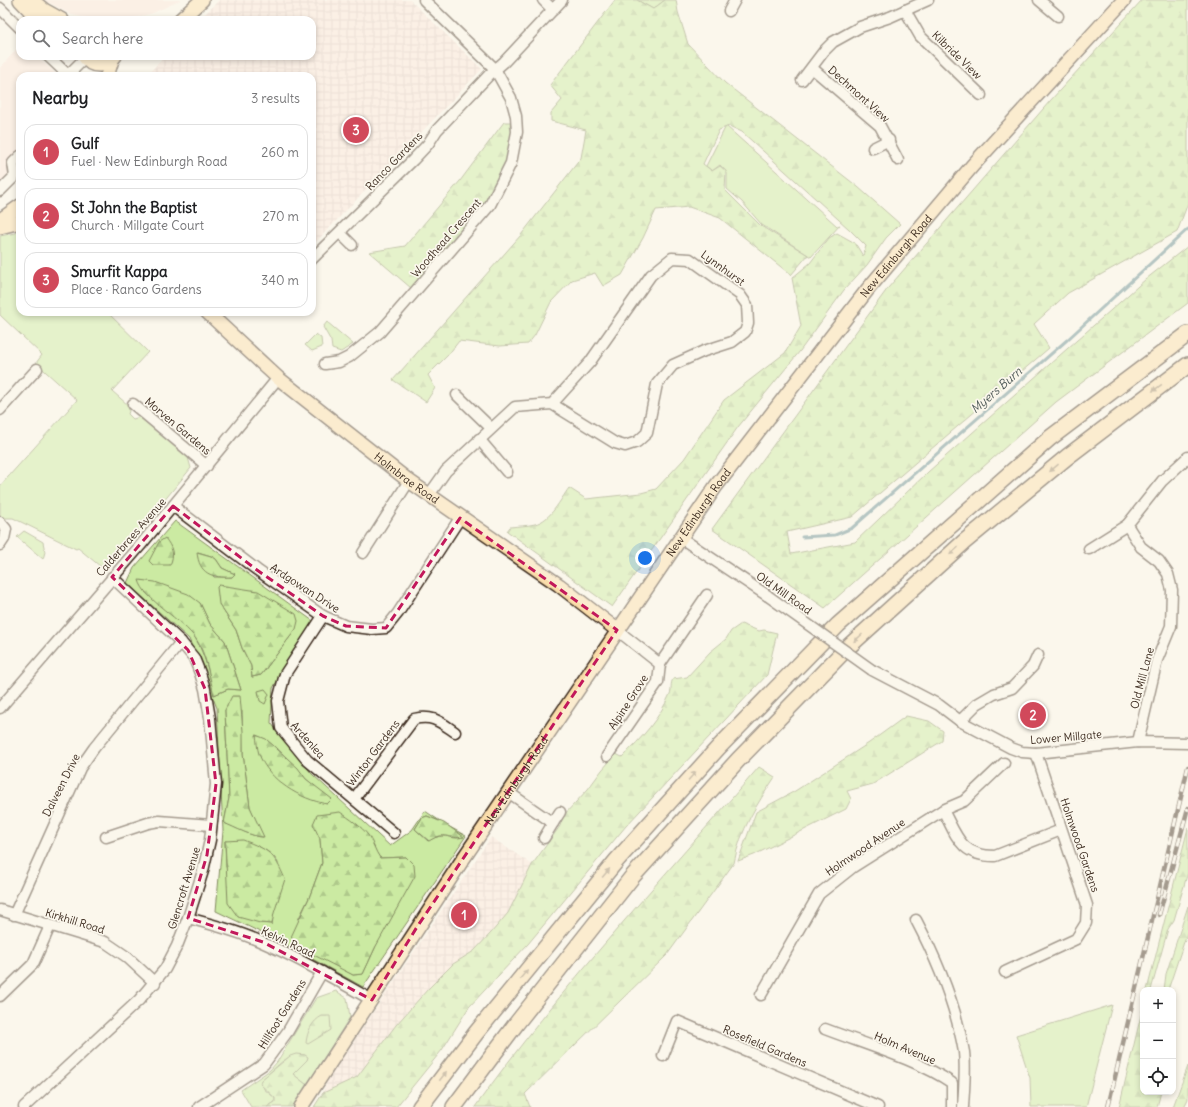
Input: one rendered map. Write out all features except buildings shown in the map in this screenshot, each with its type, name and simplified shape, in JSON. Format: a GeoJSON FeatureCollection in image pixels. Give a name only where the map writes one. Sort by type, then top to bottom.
{"type":"FeatureCollection","features":[{"type":"Feature","properties":{"kind":"highway"},"geometry":{"type":"LineString","coordinates":[[420,1107],[476,1033],[618,860],[718,748],[838,625],[1050,438],[1188,334]]}},
{"type":"Feature","properties":{"kind":"highway"},"geometry":{"type":"LineString","coordinates":[[454,1107],[516,1024],[632,877],[738,760],[842,654],[964,542],[1067,458],[1188,365]]}},
{"type":"Feature","properties":{"kind":"main road"},"geometry":{"type":"LineString","coordinates":[[20,0],[35,16]]}},
{"type":"Feature","properties":{"kind":"main road"},"geometry":{"type":"LineString","coordinates":[[32,0],[44,10],[55,16]]}},
{"type":"Feature","properties":{"kind":"main road"},"geometry":{"type":"LineString","coordinates":[[184,16],[202,0]]}},
{"type":"Feature","properties":{"kind":"main road","name":"New Edinburgh Road"},"geometry":{"type":"LineString","coordinates":[[301,1107],[508,792],[716,486],[868,288],[973,165],[1124,0]]}},
{"type":"Feature","properties":{"kind":"main road"},"geometry":{"type":"LineString","coordinates":[[90,64],[103,65],[110,60]]}},
{"type":"Feature","properties":{"kind":"main road"},"geometry":{"type":"LineString","coordinates":[[109,72],[112,60]]}},
{"type":"Feature","properties":{"kind":"main road"},"geometry":{"type":"LineString","coordinates":[[0,220],[16,209]]}},
{"type":"Feature","properties":{"kind":"main road"},"geometry":{"type":"LineString","coordinates":[[0,227],[16,223]]}},
{"type":"Feature","properties":{"kind":"main road","name":"Holmbrae Road"},"geometry":{"type":"LineString","coordinates":[[210,316],[278,378],[409,481],[460,518],[559,585],[617,630]]}},
{"type":"Feature","properties":{"kind":"street","name":"Woodhead Crescent"},"geometry":{"type":"LineString","coordinates":[[325,364],[339,362],[348,357],[380,332],[490,206],[511,163],[517,132],[516,116],[511,98],[495,69],[424,0]]}},
{"type":"Feature","properties":{"kind":"street"},"geometry":{"type":"LineString","coordinates":[[543,0],[553,10]]}},
{"type":"Feature","properties":{"kind":"street","name":"Ranco Gardens"},"geometry":{"type":"LineString","coordinates":[[316,255],[428,144],[437,130],[562,0]]}},
{"type":"Feature","properties":{"kind":"street"},"geometry":{"type":"LineString","coordinates":[[729,11],[735,0]]}},
{"type":"Feature","properties":{"kind":"street"},"geometry":{"type":"LineString","coordinates":[[802,80],[833,42],[860,27],[928,0]]}},
{"type":"Feature","properties":{"kind":"street"},"geometry":{"type":"LineString","coordinates":[[1039,0],[1058,16]]}},
{"type":"Feature","properties":{"kind":"street"},"geometry":{"type":"LineString","coordinates":[[0,8],[16,24]]}},
{"type":"Feature","properties":{"kind":"street","name":"Kilbride View"},"geometry":{"type":"LineString","coordinates":[[906,10],[920,36],[981,94]]}},
{"type":"Feature","properties":{"kind":"street"},"geometry":{"type":"LineString","coordinates":[[52,60],[64,72]]}},
{"type":"Feature","properties":{"kind":"street"},"geometry":{"type":"LineString","coordinates":[[75,72],[90,64]]}},
{"type":"Feature","properties":{"kind":"street","name":"Dechmont View"},"geometry":{"type":"LineString","coordinates":[[812,68],[880,126],[889,140],[898,160]]}},
{"type":"Feature","properties":{"kind":"street","name":"Dechmont View"},"geometry":{"type":"LineString","coordinates":[[873,148],[889,140]]}},
{"type":"Feature","properties":{"kind":"street"},"geometry":{"type":"LineString","coordinates":[[0,191],[15,176],[13,163],[16,160]]}},
{"type":"Feature","properties":{"kind":"street"},"geometry":{"type":"LineString","coordinates":[[340,233],[352,245]]}},
{"type":"Feature","properties":{"kind":"street","name":"Lynnhurst"},"geometry":{"type":"LineString","coordinates":[[672,258],[690,259],[740,295],[747,306],[748,323],[745,332],[732,342],[704,351],[673,365],[657,384],[647,432],[637,442],[625,446],[615,443],[552,404],[590,362],[651,275],[672,258]]}},
{"type":"Feature","properties":{"kind":"street"},"geometry":{"type":"LineString","coordinates":[[0,410],[37,369]]}},
{"type":"Feature","properties":{"kind":"street","name":"Calderbraes Avenue"},"geometry":{"type":"LineString","coordinates":[[0,708],[208,466],[278,378]]}},
{"type":"Feature","properties":{"kind":"street"},"geometry":{"type":"LineString","coordinates":[[457,395],[491,428]]}},
{"type":"Feature","properties":{"kind":"street","name":"Morven Gardens"},"geometry":{"type":"LineString","coordinates":[[133,404],[208,466]]}},
{"type":"Feature","properties":{"kind":"street"},"geometry":{"type":"LineString","coordinates":[[429,495],[446,471],[515,407],[552,404]]}},
{"type":"Feature","properties":{"kind":"street"},"geometry":{"type":"LineString","coordinates":[[478,440],[507,472]]}},
{"type":"Feature","properties":{"kind":"street"},"geometry":{"type":"LineString","coordinates":[[1089,549],[1127,525],[1162,481],[1188,457]]}},
{"type":"Feature","properties":{"kind":"street"},"geometry":{"type":"LineString","coordinates":[[363,553],[409,481]]}},
{"type":"Feature","properties":{"kind":"street","name":"Ardgowan Drive"},"geometry":{"type":"LineString","coordinates":[[174,506],[257,570],[323,616],[346,626],[372,629],[386,628],[398,613],[460,518]]}},
{"type":"Feature","properties":{"kind":"street"},"geometry":{"type":"LineString","coordinates":[[0,545],[4,539],[3,525]]}},
{"type":"Feature","properties":{"kind":"street","name":"Old Mill Lane"},"geometry":{"type":"LineString","coordinates":[[1127,525],[1141,546],[1159,561],[1168,574],[1172,590],[1171,626],[1157,660],[1143,742]]}},
{"type":"Feature","properties":{"kind":"street","name":"Old Mill Road"},"geometry":{"type":"LineString","coordinates":[[681,538],[768,596],[872,670]]}},
{"type":"Feature","properties":{"kind":"street","name":"Glencroft Avenue"},"geometry":{"type":"LineString","coordinates":[[24,1107],[139,1000],[155,983],[173,956],[188,918],[207,855],[212,825],[216,784],[210,718],[205,689],[194,658],[182,642],[112,577]]}},
{"type":"Feature","properties":{"kind":"street"},"geometry":{"type":"LineString","coordinates":[[617,630],[660,664],[707,595]]}},
{"type":"Feature","properties":{"kind":"street","name":"Ardenlea"},"geometry":{"type":"LineString","coordinates":[[323,616],[285,674],[278,701],[281,728],[307,760],[394,833]]}},
{"type":"Feature","properties":{"kind":"street","name":"Dalveen Drive"},"geometry":{"type":"LineString","coordinates":[[14,915],[80,768],[94,748],[182,642]]}},
{"type":"Feature","properties":{"kind":"street"},"geometry":{"type":"LineString","coordinates":[[960,721],[977,704],[994,694],[1012,688],[1033,666],[1038,654]]}},
{"type":"Feature","properties":{"kind":"street","name":"Alpine Grove"},"geometry":{"type":"LineString","coordinates":[[607,756],[658,682],[660,664]]}},
{"type":"Feature","properties":{"kind":"street","name":"Lower Millgate"},"geometry":{"type":"LineString","coordinates":[[872,670],[939,705],[960,721],[1011,748],[1022,752],[1036,753],[1143,742],[1188,743]]}},
{"type":"Feature","properties":{"kind":"street","name":"Winton Gardens"},"geometry":{"type":"LineString","coordinates":[[354,799],[414,719],[427,717],[455,732]]}},
{"type":"Feature","properties":{"kind":"street","name":"Holmwood Gardens"},"geometry":{"type":"LineString","coordinates":[[1005,972],[1076,939],[1086,924],[1087,905],[1036,753]]}},
{"type":"Feature","properties":{"kind":"street","name":"Holmwood Avenue"},"geometry":{"type":"LineString","coordinates":[[761,995],[819,894],[853,867],[943,810],[964,801],[1004,763]]}},
{"type":"Feature","properties":{"kind":"street"},"geometry":{"type":"LineString","coordinates":[[508,792],[553,823]]}},
{"type":"Feature","properties":{"kind":"street"},"geometry":{"type":"LineString","coordinates":[[943,810],[960,842],[975,854],[986,856],[995,856],[1062,830]]}},
{"type":"Feature","properties":{"kind":"street"},"geometry":{"type":"LineString","coordinates":[[544,838],[560,812]]}},
{"type":"Feature","properties":{"kind":"street"},"geometry":{"type":"LineString","coordinates":[[106,837],[148,823],[159,821],[212,825]]}},
{"type":"Feature","properties":{"kind":"street","name":"Kirkhill Road"},"geometry":{"type":"LineString","coordinates":[[0,910],[105,942],[127,957],[155,983]]}},
{"type":"Feature","properties":{"kind":"street","name":"Kelvin Road"},"geometry":{"type":"LineString","coordinates":[[188,918],[227,929],[263,942],[322,972],[372,1000]]}},
{"type":"Feature","properties":{"kind":"street"},"geometry":{"type":"LineString","coordinates":[[916,920],[935,956],[951,998],[964,1053],[963,1107]]}},
{"type":"Feature","properties":{"kind":"street"},"geometry":{"type":"LineString","coordinates":[[0,996],[32,964],[50,926]]}},
{"type":"Feature","properties":{"kind":"street","name":"Hillfoot Gardens"},"geometry":{"type":"LineString","coordinates":[[199,1107],[264,1064],[288,1031],[322,972]]}},
{"type":"Feature","properties":{"kind":"street","name":"Rosefield Gardens"},"geometry":{"type":"LineString","coordinates":[[663,1056],[678,1021],[878,1107]]}},
{"type":"Feature","properties":{"kind":"street","name":"Holm Avenue"},"geometry":{"type":"LineString","coordinates":[[826,1029],[890,1054],[952,1083],[952,1107]]}},
{"type":"Feature","properties":{"kind":"highlighted area"},"geometry":{"type":"Polygon","coordinates":[[[173,506],[257,570],[323,616],[346,626],[386,628],[460,518],[617,630],[417,927],[372,1000],[263,942],[188,918],[207,855],[216,784],[205,689],[188,650],[112,577],[173,506]]]}},
{"type":"Feature","properties":{"kind":"shaded area"},"geometry":{"type":"Polygon","coordinates":[[[44,0],[181,0],[153,13],[141,16],[72,15],[44,0]]]}},
{"type":"Feature","properties":{"kind":"shaded area"},"geometry":{"type":"Polygon","coordinates":[[[219,0],[410,0],[482,69],[316,242],[316,72],[150,72],[161,60],[316,60],[316,16],[203,16],[219,0]]]}},
{"type":"Feature","properties":{"kind":"shaded area"},"geometry":{"type":"Polygon","coordinates":[[[16,50],[16,60],[41,60],[54,72],[16,72],[16,183],[7,193],[0,186],[0,68],[16,50]]]}},
{"type":"Feature","properties":{"kind":"shaded area"},"geometry":{"type":"Polygon","coordinates":[[[491,837],[543,872],[360,1092],[323,1093],[327,1081],[491,837]]]}},
{"type":"Feature","properties":{"kind":"green space"},"geometry":{"type":"Polygon","coordinates":[[[615,0],[637,0],[653,9],[665,0],[676,0],[678,12],[688,44],[725,83],[858,187],[900,224],[886,238],[867,265],[844,290],[800,351],[738,427],[612,607],[507,531],[510,527],[526,526],[541,522],[555,509],[569,488],[586,499],[641,493],[656,489],[684,459],[724,400],[785,353],[801,326],[792,278],[810,263],[829,238],[837,233],[855,243],[863,256],[866,246],[742,132],[729,126],[719,130],[703,164],[712,171],[720,166],[726,171],[725,190],[761,226],[808,255],[791,275],[720,218],[689,207],[656,210],[643,238],[622,275],[603,286],[595,273],[572,280],[551,302],[535,335],[528,344],[500,346],[459,341],[448,355],[428,375],[435,388],[426,402],[393,380],[521,235],[581,158],[586,130],[551,121],[551,113],[562,100],[550,85],[615,0]]]}},
{"type":"Feature","properties":{"kind":"green space"},"geometry":{"type":"Polygon","coordinates":[[[637,0],[665,0],[653,9],[637,0]]]}},
{"type":"Feature","properties":{"kind":"green space"},"geometry":{"type":"Polygon","coordinates":[[[1142,0],[1188,0],[1188,203],[1177,232],[1068,293],[1034,324],[1049,348],[852,517],[787,532],[791,554],[855,542],[928,472],[1146,279],[1188,246],[1188,303],[1056,402],[825,608],[712,529],[888,288],[1050,101],[1142,0]]]}},
{"type":"Feature","properties":{"kind":"green space"},"geometry":{"type":"Polygon","coordinates":[[[504,122],[512,122],[512,132],[507,161],[500,178],[479,212],[411,288],[369,252],[405,246],[460,181],[504,122]]]}},
{"type":"Feature","properties":{"kind":"green space"},"geometry":{"type":"Polygon","coordinates":[[[726,126],[837,226],[840,225],[811,257],[762,225],[742,202],[727,189],[727,173],[720,165],[712,171],[706,166],[726,126]]]}},
{"type":"Feature","properties":{"kind":"green space"},"geometry":{"type":"Polygon","coordinates":[[[16,233],[16,316],[111,316],[148,352],[112,391],[128,405],[128,414],[133,419],[140,417],[144,419],[187,454],[191,468],[106,571],[78,548],[76,549],[13,518],[0,518],[0,486],[77,400],[36,363],[42,355],[0,315],[0,236],[16,233]]]}},
{"type":"Feature","properties":{"kind":"green space"},"geometry":{"type":"Polygon","coordinates":[[[327,322],[353,344],[341,352],[332,349],[331,341],[323,327],[327,322]]]}},
{"type":"Feature","properties":{"kind":"green space"},"geometry":{"type":"Polygon","coordinates":[[[316,334],[321,338],[322,347],[312,351],[305,345],[316,334]]]}},
{"type":"Feature","properties":{"kind":"green space"},"geometry":{"type":"Polygon","coordinates":[[[175,521],[313,621],[273,688],[271,723],[312,774],[390,846],[412,830],[425,811],[440,821],[427,816],[422,818],[415,829],[428,841],[440,836],[454,838],[463,837],[448,826],[466,836],[363,987],[287,945],[216,911],[223,831],[217,708],[189,639],[127,583],[134,568],[175,521]],[[198,552],[214,577],[232,577],[235,574],[222,568],[216,559],[211,556],[198,552]],[[145,592],[181,622],[193,635],[200,647],[214,695],[228,689],[241,690],[225,641],[210,624],[200,603],[145,592]],[[219,604],[236,630],[242,648],[251,666],[252,677],[261,675],[296,629],[219,604]],[[225,710],[229,798],[224,823],[249,834],[263,837],[250,807],[243,754],[242,711],[225,710]],[[257,736],[260,755],[331,799],[306,779],[283,754],[264,739],[257,736]],[[360,827],[320,839],[322,863],[309,898],[298,920],[338,966],[353,975],[363,974],[375,948],[406,857],[380,858],[366,834],[360,827]],[[225,841],[226,867],[260,923],[272,924],[278,863],[274,857],[262,848],[225,841]]]}},
{"type":"Feature","properties":{"kind":"green space"},"geometry":{"type":"Polygon","coordinates":[[[24,531],[43,542],[45,552],[43,559],[17,537],[24,531]]]}},
{"type":"Feature","properties":{"kind":"green space"},"geometry":{"type":"Polygon","coordinates":[[[165,538],[172,551],[170,565],[153,565],[149,561],[159,542],[165,538]]]}},
{"type":"Feature","properties":{"kind":"green space"},"geometry":{"type":"Polygon","coordinates":[[[197,552],[211,556],[216,559],[222,568],[235,574],[232,577],[218,577],[208,573],[200,565],[197,552]]]}},
{"type":"Feature","properties":{"kind":"green space"},"geometry":{"type":"Polygon","coordinates":[[[139,580],[155,582],[188,594],[200,603],[210,624],[225,641],[241,690],[228,689],[214,695],[205,659],[196,639],[148,595],[139,580]]]}},
{"type":"Feature","properties":{"kind":"green space"},"geometry":{"type":"Polygon","coordinates":[[[219,585],[258,591],[296,614],[298,621],[296,629],[261,675],[252,677],[251,666],[242,648],[236,630],[219,604],[217,587],[219,585]]]}},
{"type":"Feature","properties":{"kind":"green space"},"geometry":{"type":"Polygon","coordinates":[[[741,624],[759,631],[764,630],[777,633],[767,675],[626,826],[528,944],[469,1007],[442,1050],[396,1107],[314,1107],[323,1093],[357,1077],[396,1025],[428,989],[453,964],[474,951],[491,933],[508,913],[532,865],[560,826],[563,816],[588,789],[616,754],[622,757],[649,728],[666,703],[671,692],[673,679],[687,677],[710,652],[726,639],[731,631],[741,624]]]}},
{"type":"Feature","properties":{"kind":"green space"},"geometry":{"type":"Polygon","coordinates":[[[265,689],[269,694],[265,704],[260,701],[258,691],[265,689]]]}},
{"type":"Feature","properties":{"kind":"green space"},"geometry":{"type":"Polygon","coordinates":[[[232,696],[240,696],[243,754],[250,807],[264,837],[249,834],[224,823],[229,798],[225,710],[232,696]]]}},
{"type":"Feature","properties":{"kind":"green space"},"geometry":{"type":"Polygon","coordinates":[[[906,716],[929,721],[943,731],[942,741],[873,784],[847,791],[851,799],[846,809],[754,855],[738,861],[756,812],[795,791],[869,743],[906,716]]]}},
{"type":"Feature","properties":{"kind":"green space"},"geometry":{"type":"Polygon","coordinates":[[[256,735],[266,739],[298,768],[306,779],[332,799],[327,804],[317,802],[296,793],[278,780],[264,764],[259,754],[256,735]]]}},
{"type":"Feature","properties":{"kind":"green space"},"geometry":{"type":"Polygon","coordinates":[[[759,767],[775,777],[745,828],[740,839],[734,863],[667,955],[525,1094],[530,1107],[475,1107],[577,976],[759,767]]]}},
{"type":"Feature","properties":{"kind":"green space"},"geometry":{"type":"Polygon","coordinates":[[[340,812],[365,832],[370,838],[380,858],[406,857],[414,865],[415,876],[375,948],[363,974],[353,975],[304,950],[291,937],[309,898],[322,863],[320,839],[313,824],[317,815],[340,812]]]}},
{"type":"Feature","properties":{"kind":"green space"},"geometry":{"type":"Polygon","coordinates":[[[427,816],[444,823],[464,837],[439,836],[429,841],[415,829],[422,818],[427,816]]]}},
{"type":"Feature","properties":{"kind":"green space"},"geometry":{"type":"Polygon","coordinates":[[[1188,828],[1188,872],[1174,920],[1168,929],[1152,987],[1148,987],[1188,828]]]}},
{"type":"Feature","properties":{"kind":"green space"},"geometry":{"type":"Polygon","coordinates":[[[243,840],[265,850],[270,854],[277,863],[285,879],[272,924],[260,923],[238,917],[228,903],[225,841],[243,840]]]}},
{"type":"Feature","properties":{"kind":"green space"},"geometry":{"type":"Polygon","coordinates":[[[1188,906],[1188,930],[1169,987],[1164,987],[1166,974],[1188,906]]]}},
{"type":"Feature","properties":{"kind":"green space"},"geometry":{"type":"Polygon","coordinates":[[[336,991],[347,998],[350,1017],[307,1085],[293,1074],[307,1060],[305,1055],[292,1056],[282,1062],[261,1080],[264,1089],[275,1098],[275,1102],[267,1107],[251,1107],[241,1090],[270,1070],[277,1062],[316,998],[336,991]]]}},
{"type":"Feature","properties":{"kind":"green space"},"geometry":{"type":"Polygon","coordinates":[[[1112,1005],[1086,1107],[1031,1107],[1030,1078],[1016,1035],[1112,1005]]]}},
{"type":"Feature","properties":{"kind":"green space"},"geometry":{"type":"Polygon","coordinates":[[[322,1016],[330,1016],[331,1030],[308,1044],[306,1043],[311,1027],[318,1018],[322,1016]]]}},
{"type":"Feature","properties":{"kind":"green space"},"geometry":{"type":"Polygon","coordinates":[[[1140,1020],[1140,1095],[1160,1095],[1157,1107],[1119,1107],[1140,1020]]]}},
{"type":"Feature","properties":{"kind":"green space"},"geometry":{"type":"Polygon","coordinates":[[[296,1054],[305,1055],[308,1057],[307,1060],[293,1074],[307,1085],[292,1107],[267,1107],[275,1102],[275,1098],[260,1084],[261,1080],[290,1056],[296,1054]]]}},
{"type":"Feature","properties":{"kind":"green space"},"geometry":{"type":"Polygon","coordinates":[[[1188,1066],[1188,1099],[1184,1107],[1173,1107],[1188,1066]]]}},
{"type":"Feature","properties":{"kind":"waterway","name":"Myers Burn"},"geometry":{"type":"LineString","coordinates":[[802,537],[835,535],[852,528],[1067,340],[1188,229]]}},
{"type":"Feature","properties":{"kind":"railway"},"geometry":{"type":"LineString","coordinates":[[1108,1107],[1188,767]]}},
{"type":"Feature","properties":{"kind":"railway"},"geometry":{"type":"LineString","coordinates":[[1159,915],[1188,808]]}},
{"type":"Feature","properties":{"kind":"place","name":"Smurfit Kappa"},"geometry":{"type":"Point","coordinates":[356,130]}},
{"type":"Feature","properties":{"kind":"place","name":"St John the Baptist"},"geometry":{"type":"Point","coordinates":[1033,715]}},
{"type":"Feature","properties":{"kind":"place","name":"Gulf"},"geometry":{"type":"Point","coordinates":[464,915]}}]}
